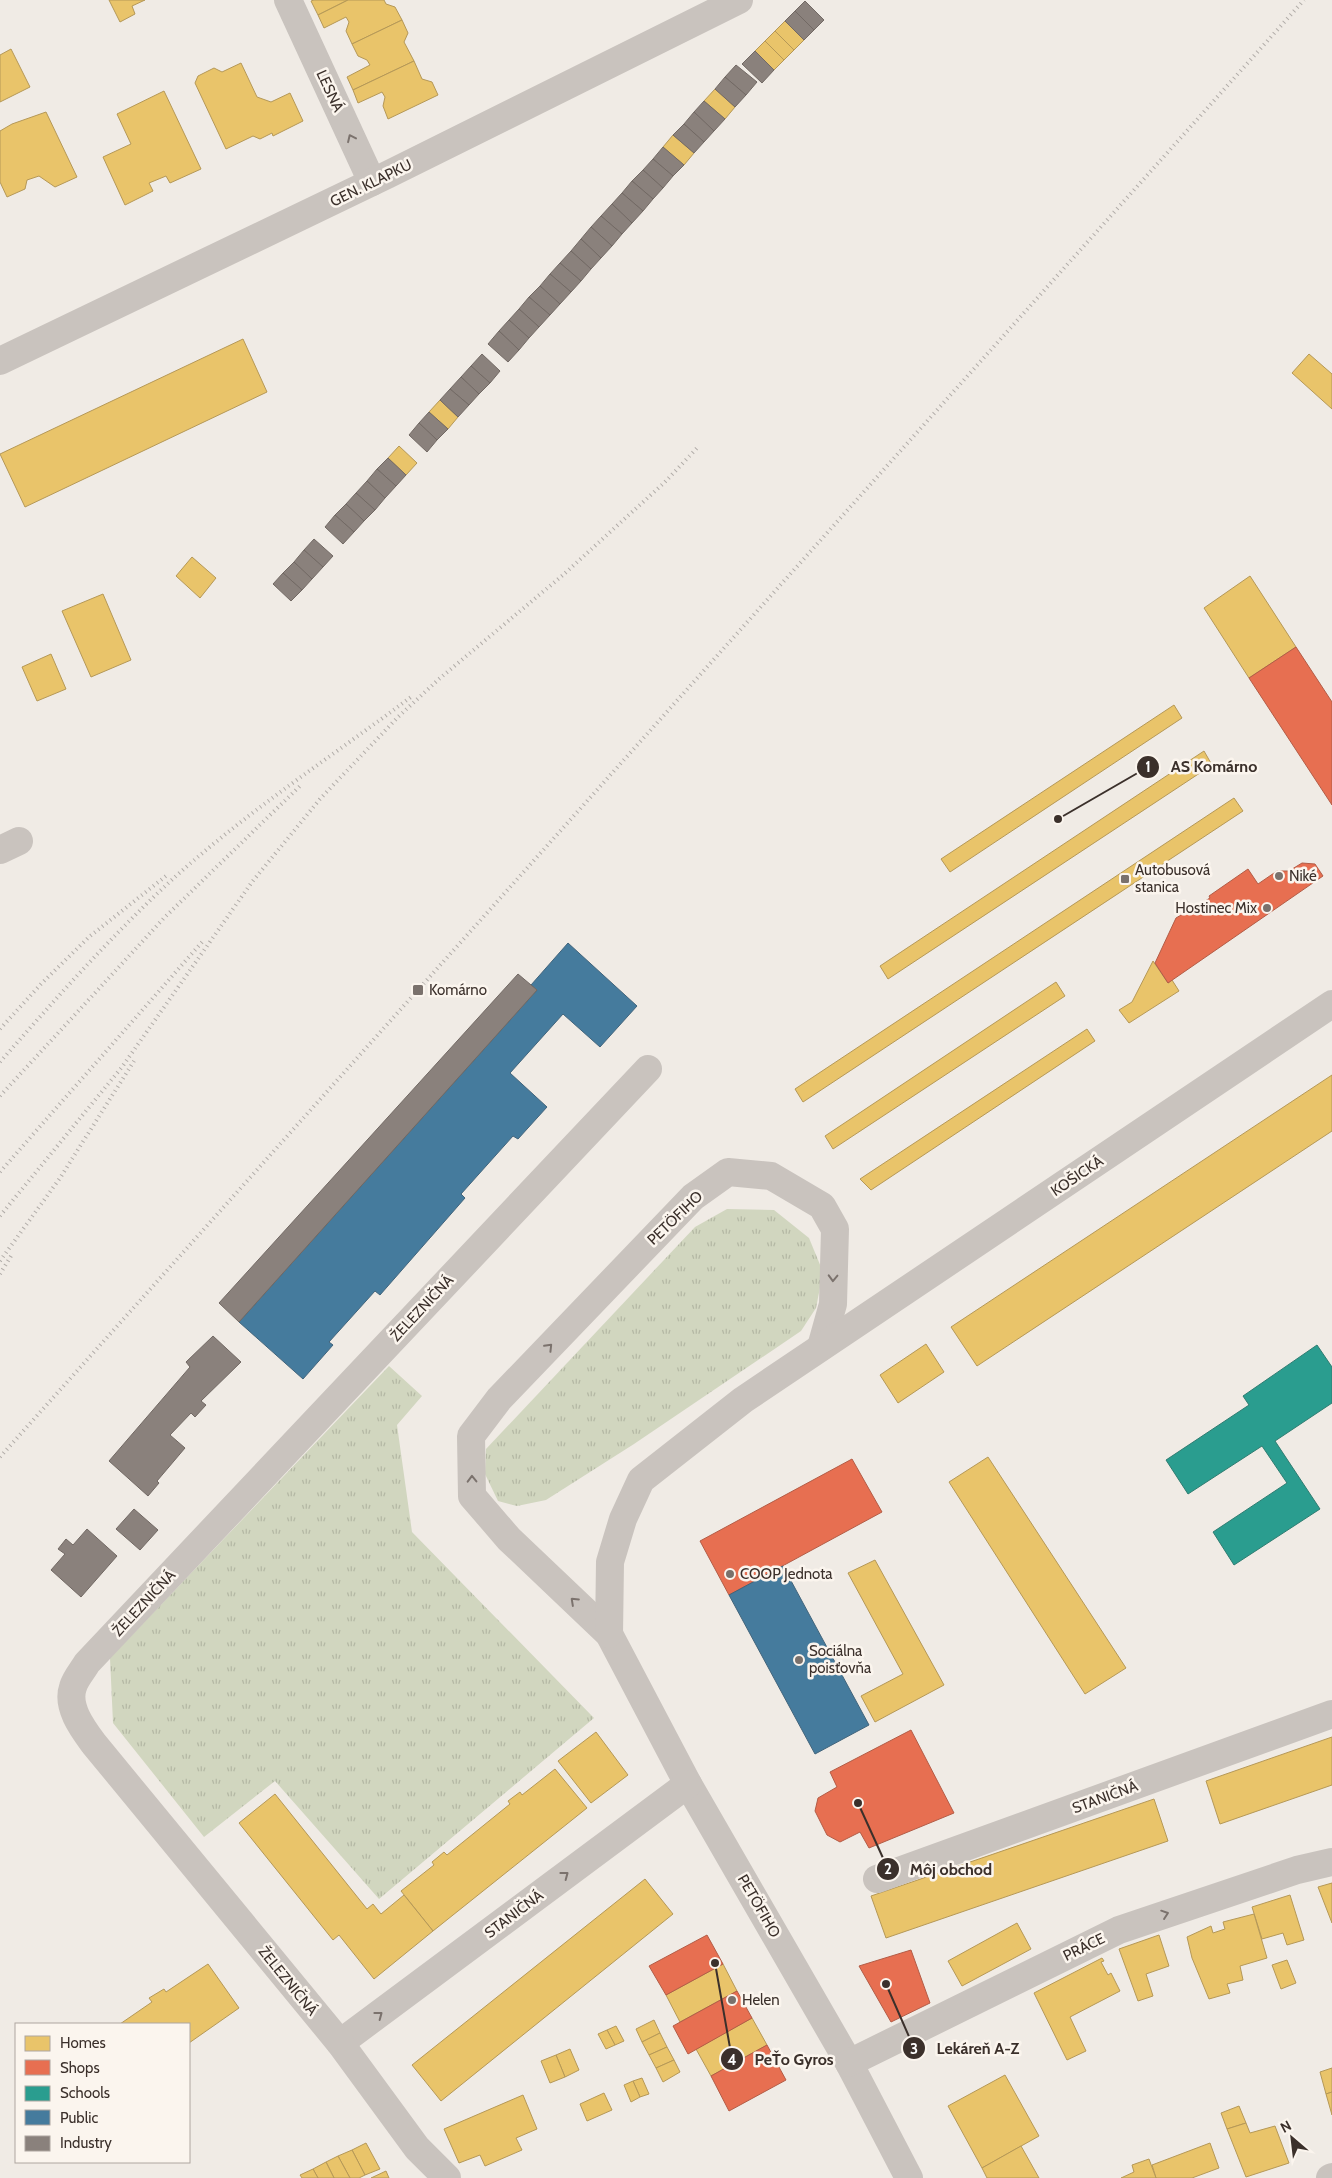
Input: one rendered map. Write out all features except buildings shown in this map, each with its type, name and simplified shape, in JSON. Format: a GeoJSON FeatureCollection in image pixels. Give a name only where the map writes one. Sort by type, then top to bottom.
{"type":"FeatureCollection","features":[{"type":"Feature","properties":{"kind":"street","name":"LESNÁ"},"geometry":{"type":"LineString","coordinates":[[288,0],[372,182]]}},
{"type":"Feature","properties":{"kind":"street","name":"GEN. KLAPKU"},"geometry":{"type":"LineString","coordinates":[[0,361],[663,40],[739,0]]}},
{"type":"Feature","properties":{"kind":"street","name":"KOŠICKÁ"},"geometry":{"type":"LineString","coordinates":[[821,1347],[1332,1004]]}},
{"type":"Feature","properties":{"kind":"street","name":"ŽELEZNIČNÁ"},"geometry":{"type":"LineString","coordinates":[[447,2178],[412,2141],[340,2043],[94,1744],[81,1727],[73,1709],[72,1688],[94,1656],[648,1069]]}},
{"type":"Feature","properties":{"kind":"street","name":"PETÖFIHO"},"geometry":{"type":"LineString","coordinates":[[609,1634],[610,1562],[623,1519],[641,1480],[743,1400],[821,1347],[833,1304],[835,1229],[822,1206],[772,1176],[728,1172],[693,1197],[499,1399],[471,1436],[472,1496],[509,1539],[609,1634],[688,1784],[849,2062],[909,2178]]}},
{"type":"Feature","properties":{"kind":"street","name":"STANIČNÁ"},"geometry":{"type":"LineString","coordinates":[[877,1879],[1332,1714]]}},
{"type":"Feature","properties":{"kind":"street","name":"STANIČNÁ"},"geometry":{"type":"LineString","coordinates":[[340,2043],[688,1784]]}},
{"type":"Feature","properties":{"kind":"street","name":"PRÁCE"},"geometry":{"type":"LineString","coordinates":[[849,2062],[1119,1930],[1297,1870],[1332,1862]]}},
{"type":"Feature","properties":{"kind":"green space"},"geometry":{"type":"Polygon","coordinates":[[[727,1209],[774,1210],[809,1238],[823,1272],[816,1308],[801,1331],[634,1444],[546,1500],[517,1506],[498,1501],[485,1474],[486,1449],[695,1227],[727,1209]]]}},
{"type":"Feature","properties":{"kind":"green space"},"geometry":{"type":"Polygon","coordinates":[[[389,1366],[422,1396],[397,1425],[412,1532],[594,1718],[379,1899],[275,1781],[204,1837],[113,1723],[110,1658],[389,1366]]]}},
{"type":"Feature","properties":{"kind":"railway"},"geometry":{"type":"LineString","coordinates":[[0,1457],[1304,0]]}},
{"type":"Feature","properties":{"kind":"railway"},"geometry":{"type":"LineString","coordinates":[[0,1216],[122,1067],[252,882],[320,799],[398,717],[439,679],[563,575],[665,482],[698,447]]}},
{"type":"Feature","properties":{"kind":"railway"},"geometry":{"type":"LineString","coordinates":[[0,1062],[140,910],[190,864],[251,814],[411,697]]}},
{"type":"Feature","properties":{"kind":"railway"},"geometry":{"type":"LineString","coordinates":[[0,1096],[164,918],[300,786]]}},
{"type":"Feature","properties":{"kind":"railway"},"geometry":{"type":"LineString","coordinates":[[0,1029],[41,984],[89,937],[166,876]]}},
{"type":"Feature","properties":{"kind":"railway"},"geometry":{"type":"LineString","coordinates":[[0,1172],[203,941]]}},
{"type":"Feature","properties":{"kind":"railway"},"geometry":{"type":"LineString","coordinates":[[0,1261],[60,1178],[134,1061]]}},
{"type":"Feature","properties":{"kind":"railway"},"geometry":{"type":"LineString","coordinates":[[0,1274],[11,1256]]}},
{"type":"Feature","properties":{"kind":"place","name":"AS Komárno"},"geometry":{"type":"Point","coordinates":[1058,819]}},
{"type":"Feature","properties":{"kind":"place","name":"Niké"},"geometry":{"type":"Point","coordinates":[1279,876]}},
{"type":"Feature","properties":{"kind":"place","name":"Autobusová stanica"},"geometry":{"type":"Point","coordinates":[1125,879]}},
{"type":"Feature","properties":{"kind":"place","name":"Hostinec Mix"},"geometry":{"type":"Point","coordinates":[1267,908]}},
{"type":"Feature","properties":{"kind":"place","name":"Komárno"},"geometry":{"type":"Point","coordinates":[418,990]}},
{"type":"Feature","properties":{"kind":"place","name":"COOP Jednota"},"geometry":{"type":"Point","coordinates":[730,1574]}},
{"type":"Feature","properties":{"kind":"place","name":"Sociálna poisťovňa"},"geometry":{"type":"Point","coordinates":[799,1660]}},
{"type":"Feature","properties":{"kind":"place","name":"Môj obchod"},"geometry":{"type":"Point","coordinates":[858,1803]}},
{"type":"Feature","properties":{"kind":"place","name":"PeŤo Gyros"},"geometry":{"type":"Point","coordinates":[715,1963]}},
{"type":"Feature","properties":{"kind":"place","name":"Lekáreň A-Z"},"geometry":{"type":"Point","coordinates":[886,1984]}},
{"type":"Feature","properties":{"kind":"place","name":"Helen"},"geometry":{"type":"Point","coordinates":[732,2000]}}]}
